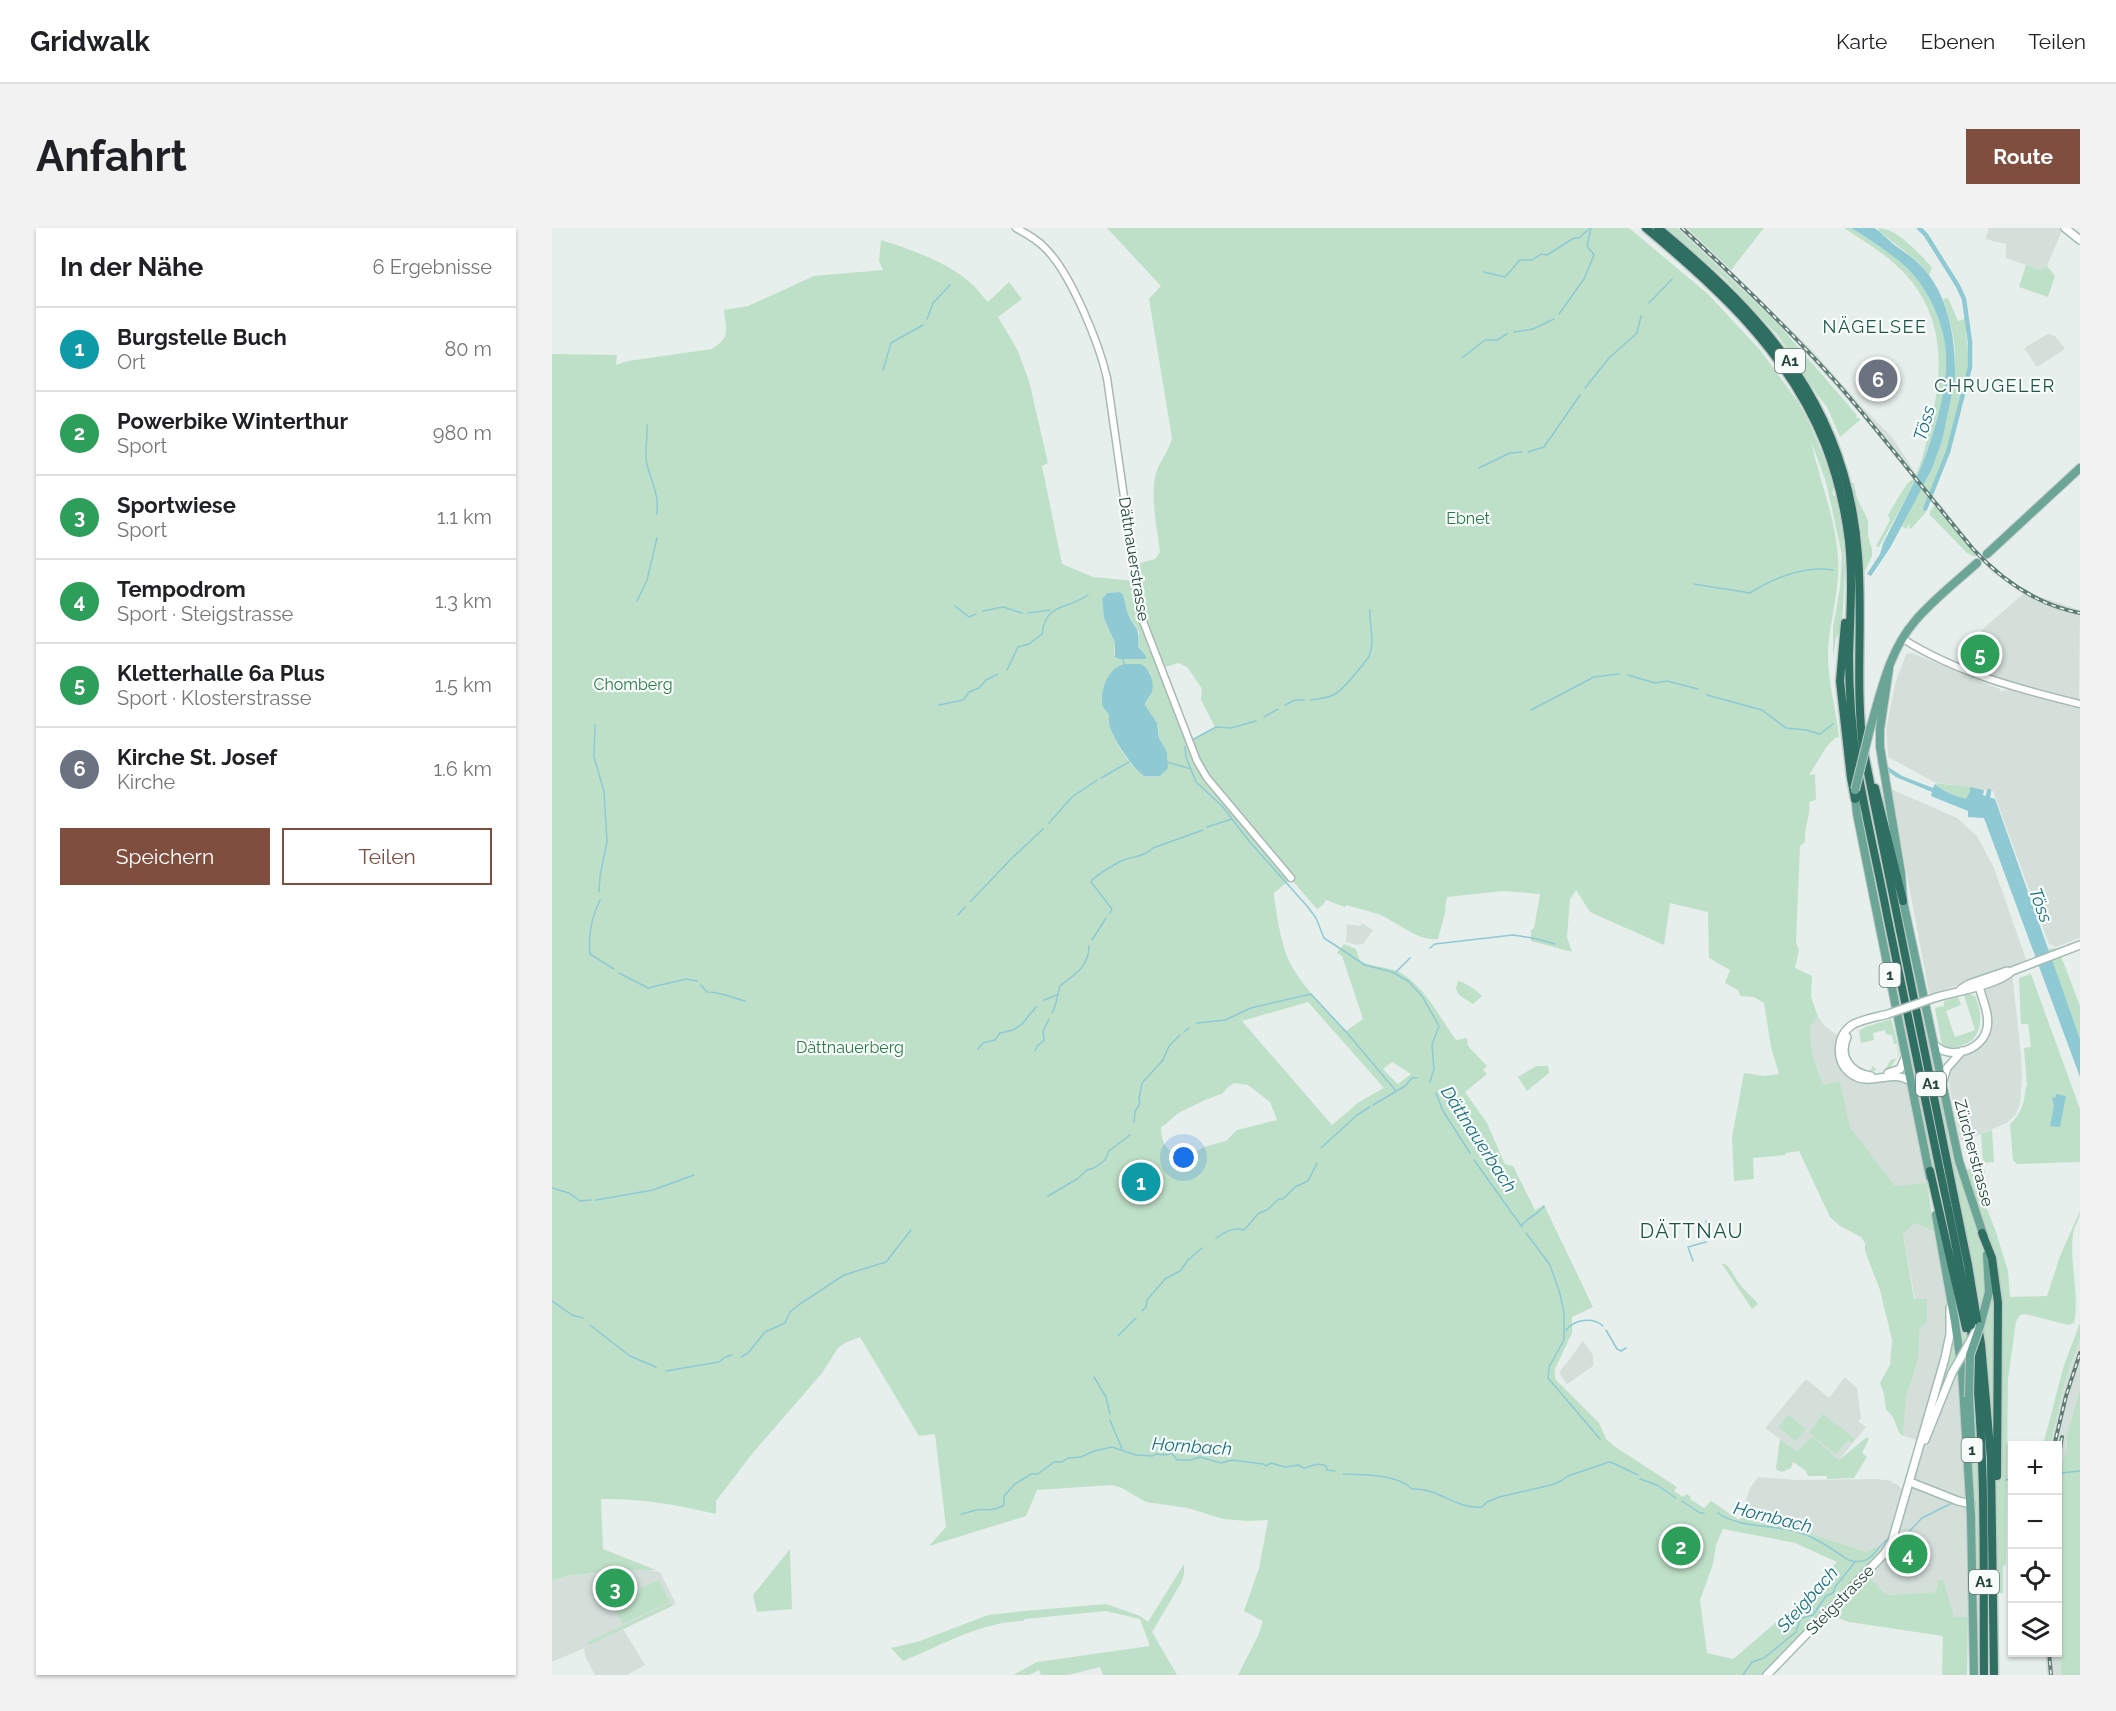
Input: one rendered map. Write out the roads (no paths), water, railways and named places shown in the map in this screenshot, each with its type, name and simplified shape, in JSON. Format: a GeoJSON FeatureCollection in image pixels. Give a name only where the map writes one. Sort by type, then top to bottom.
{"type":"FeatureCollection","features":[{"type":"Feature","properties":{"kind":"highway","name":"A1"},"geometry":{"type":"LineString","coordinates":[[1646,228],[1739,312],[1775,355],[1800,392],[1825,443],[1839,486],[1849,541],[1850,691],[1858,772],[1960,1267],[1973,1346],[1983,1476],[1984,1675]]}},
{"type":"Feature","properties":{"kind":"highway","name":"A1"},"geometry":{"type":"LineString","coordinates":[[1658,228],[1720,282],[1768,332],[1801,379],[1818,409],[1832,441],[1849,495],[1857,541],[1858,695],[1867,768],[1976,1310],[1989,1413],[1994,1675]]}},
{"type":"Feature","properties":{"kind":"highway","name":"A1"},"geometry":{"type":"LineString","coordinates":[[1851,587],[1840,668],[1842,706],[1855,794]]}},
{"type":"Feature","properties":{"kind":"highway","name":"A1"},"geometry":{"type":"LineString","coordinates":[[1867,768],[1875,786],[1903,901]]}},
{"type":"Feature","properties":{"kind":"highway","name":"A1"},"geometry":{"type":"LineString","coordinates":[[1930,1171],[1964,1322],[1973,1346]]}},
{"type":"Feature","properties":{"kind":"highway","name":"A1"},"geometry":{"type":"LineString","coordinates":[[1982,1233],[1992,1258],[1998,1303],[1997,1505],[1993,1545]]}},
{"type":"Feature","properties":{"kind":"main road"},"geometry":{"type":"LineString","coordinates":[[2066,228],[2080,240]]}},
{"type":"Feature","properties":{"kind":"main road"},"geometry":{"type":"LineString","coordinates":[[1987,554],[2080,468]]}},
{"type":"Feature","properties":{"kind":"main road","name":"Zürcherstrasse"},"geometry":{"type":"LineString","coordinates":[[1974,1675],[1971,1503],[1961,1362],[1930,1171],[1855,794],[1884,680],[1903,639],[1923,613],[1977,563]]}},
{"type":"Feature","properties":{"kind":"main road","name":"Zürcherstrasse"},"geometry":{"type":"LineString","coordinates":[[1889,669],[1880,729],[1880,747],[1901,873],[1903,901],[1961,1170],[1982,1233],[1988,1259],[1990,1280],[1984,1312],[1970,1358],[1971,1503]]}},
{"type":"Feature","properties":{"kind":"main road"},"geometry":{"type":"LineString","coordinates":[[1911,1082],[1896,1075],[1873,1080],[1862,1079],[1846,1070],[1839,1055],[1840,1041],[1848,1029],[1856,1023],[1934,999],[2080,945]]}},
{"type":"Feature","properties":{"kind":"main road"},"geometry":{"type":"LineString","coordinates":[[1958,990],[1979,986],[2008,975],[2012,971]]}},
{"type":"Feature","properties":{"kind":"main road"},"geometry":{"type":"LineString","coordinates":[[1933,1043],[1942,1052],[1962,1051],[1979,1043],[1987,1029],[1987,1016],[1979,986]]}},
{"type":"Feature","properties":{"kind":"main road"},"geometry":{"type":"LineString","coordinates":[[1861,1022],[1844,1045],[1845,1057],[1853,1068],[1868,1076],[1892,1072],[1903,1066],[1906,1056]]}},
{"type":"Feature","properties":{"kind":"main road"},"geometry":{"type":"LineString","coordinates":[[1942,1084],[1947,1068],[1962,1051]]}},
{"type":"Feature","properties":{"kind":"main road","name":"Steigstrasse"},"geometry":{"type":"LineString","coordinates":[[1767,1675],[1884,1554],[1895,1534],[1948,1344],[1949,1291]]}},
{"type":"Feature","properties":{"kind":"main road","name":"Steigstrasse"},"geometry":{"type":"LineString","coordinates":[[1910,1482],[1952,1373],[1980,1326]]}},
{"type":"Feature","properties":{"kind":"main road"},"geometry":{"type":"LineString","coordinates":[[1910,1482],[1958,1501],[1971,1503]]}},
{"type":"Feature","properties":{"kind":"street","name":"Dättnauerstrasse"},"geometry":{"type":"LineString","coordinates":[[1016,228],[1039,242],[1054,258],[1096,340],[1107,378],[1141,616],[1197,761],[1207,778],[1291,879]]}},
{"type":"Feature","properties":{"kind":"street"},"geometry":{"type":"LineString","coordinates":[[1903,639],[1932,655],[1994,682],[2080,704]]}},
{"type":"Feature","properties":{"kind":"water"},"geometry":{"type":"Polygon","coordinates":[[[1851,228],[1876,229],[1915,260],[1931,277],[1949,319],[1955,364],[1955,379],[1942,441],[1932,469],[1890,548],[1871,576],[1867,574],[1880,554],[1929,447],[1942,399],[1946,354],[1939,319],[1922,286],[1894,257],[1851,228]]]}},
{"type":"Feature","properties":{"kind":"water"},"geometry":{"type":"Polygon","coordinates":[[[1120,592],[1138,632],[1138,647],[1146,659],[1115,657],[1115,643],[1104,618],[1102,599],[1107,593],[1120,592]]]}},
{"type":"Feature","properties":{"kind":"water"},"geometry":{"type":"Polygon","coordinates":[[[1124,664],[1141,664],[1151,677],[1153,688],[1145,705],[1157,723],[1159,738],[1167,752],[1168,768],[1160,776],[1144,776],[1135,768],[1124,754],[1109,725],[1108,713],[1103,706],[1103,690],[1110,674],[1124,664]]]}},
{"type":"Feature","properties":{"kind":"water"},"geometry":{"type":"Polygon","coordinates":[[[1879,761],[1902,776],[1933,788],[1935,784],[1958,797],[1966,799],[1970,787],[1984,790],[1983,795],[1995,799],[2080,1039],[2080,1077],[1984,818],[1968,817],[1968,811],[1931,796],[1932,792],[1896,777],[1877,764],[1879,761]]]}},
{"type":"Feature","properties":{"kind":"water"},"geometry":{"type":"Polygon","coordinates":[[[2056,1094],[2066,1096],[2060,1127],[2050,1126],[2054,1106],[2052,1097],[2055,1098],[2056,1094]]]}},
{"type":"Feature","properties":{"kind":"waterway"},"geometry":{"type":"LineString","coordinates":[[1559,314],[1584,279],[1594,255],[1587,246],[1591,228]]}},
{"type":"Feature","properties":{"kind":"waterway"},"geometry":{"type":"LineString","coordinates":[[1919,228],[1926,235],[1964,299],[1970,342],[1970,367],[1948,452],[1925,509]]}},
{"type":"Feature","properties":{"kind":"waterway"},"geometry":{"type":"LineString","coordinates":[[1484,272],[1505,277],[1520,260],[1532,260],[1541,254],[1547,255],[1574,238],[1579,238],[1589,229]]}},
{"type":"Feature","properties":{"kind":"waterway"},"geometry":{"type":"LineString","coordinates":[[1649,303],[1672,279]]}},
{"type":"Feature","properties":{"kind":"waterway"},"geometry":{"type":"LineString","coordinates":[[927,319],[933,303],[950,285]]}},
{"type":"Feature","properties":{"kind":"waterway"},"geometry":{"type":"LineString","coordinates":[[1585,388],[1609,358],[1637,333],[1641,316]]}},
{"type":"Feature","properties":{"kind":"waterway"},"geometry":{"type":"LineString","coordinates":[[1514,332],[1533,329],[1554,319]]}},
{"type":"Feature","properties":{"kind":"waterway"},"geometry":{"type":"LineString","coordinates":[[883,370],[891,343],[923,325]]}},
{"type":"Feature","properties":{"kind":"waterway"},"geometry":{"type":"LineString","coordinates":[[1462,358],[1485,340],[1497,340],[1507,334]]}},
{"type":"Feature","properties":{"kind":"waterway"},"geometry":{"type":"LineString","coordinates":[[1528,452],[1544,447],[1580,395]]}},
{"type":"Feature","properties":{"kind":"waterway"},"geometry":{"type":"LineString","coordinates":[[647,425],[646,458],[657,497],[657,514]]}},
{"type":"Feature","properties":{"kind":"waterway"},"geometry":{"type":"LineString","coordinates":[[1479,468],[1510,453],[1522,452]]}},
{"type":"Feature","properties":{"kind":"waterway"},"geometry":{"type":"LineString","coordinates":[[637,601],[647,580],[657,538]]}},
{"type":"Feature","properties":{"kind":"waterway"},"geometry":{"type":"LineString","coordinates":[[1694,584],[1750,593],[1790,574],[1812,569],[1833,570]]}},
{"type":"Feature","properties":{"kind":"waterway"},"geometry":{"type":"LineString","coordinates":[[1007,670],[1018,647],[1029,644],[1042,634],[1044,624],[1053,612],[1088,595]]}},
{"type":"Feature","properties":{"kind":"waterway"},"geometry":{"type":"LineString","coordinates":[[955,606],[969,617],[976,614]]}},
{"type":"Feature","properties":{"kind":"waterway"},"geometry":{"type":"LineString","coordinates":[[983,611],[1003,607],[1022,613]]}},
{"type":"Feature","properties":{"kind":"waterway"},"geometry":{"type":"LineString","coordinates":[[1028,613],[1050,610]]}},
{"type":"Feature","properties":{"kind":"waterway","name":"Dättnauerbach"},"geometry":{"type":"LineString","coordinates":[[1311,700],[1329,697],[1338,692],[1368,658],[1372,640],[1370,610]]}},
{"type":"Feature","properties":{"kind":"waterway"},"geometry":{"type":"LineString","coordinates":[[1123,659],[1124,664]]}},
{"type":"Feature","properties":{"kind":"waterway"},"geometry":{"type":"LineString","coordinates":[[939,705],[963,700],[969,692],[979,688],[986,680],[998,674]]}},
{"type":"Feature","properties":{"kind":"waterway"},"geometry":{"type":"LineString","coordinates":[[1531,710],[1594,677],[1619,674]]}},
{"type":"Feature","properties":{"kind":"waterway"},"geometry":{"type":"LineString","coordinates":[[1628,675],[1655,683],[1667,681],[1698,689]]}},
{"type":"Feature","properties":{"kind":"waterway"},"geometry":{"type":"LineString","coordinates":[[1707,695],[1762,710],[1786,728],[1820,734],[1833,724]]}},
{"type":"Feature","properties":{"kind":"waterway","name":"Dättnauerbach"},"geometry":{"type":"LineString","coordinates":[[1285,705],[1295,700],[1304,700]]}},
{"type":"Feature","properties":{"kind":"waterway","name":"Dättnauerbach"},"geometry":{"type":"LineString","coordinates":[[1264,717],[1278,709]]}},
{"type":"Feature","properties":{"kind":"waterway","name":"Dättnauerbach"},"geometry":{"type":"LineString","coordinates":[[1194,739],[1216,727],[1231,728],[1256,721]]}},
{"type":"Feature","properties":{"kind":"waterway"},"geometry":{"type":"LineString","coordinates":[[595,725],[594,757],[604,791],[607,842],[599,892]]}},
{"type":"Feature","properties":{"kind":"waterway","name":"Dättnauerbach"},"geometry":{"type":"LineString","coordinates":[[1185,747],[1186,757],[1196,782],[1222,806],[1249,841],[1307,906],[1316,918],[1324,938],[1365,965],[1392,972],[1408,981],[1422,996],[1439,1026],[1432,1045],[1434,1069],[1430,1082]]}},
{"type":"Feature","properties":{"kind":"waterway"},"geometry":{"type":"LineString","coordinates":[[1101,778],[1129,762]]}},
{"type":"Feature","properties":{"kind":"waterway"},"geometry":{"type":"LineString","coordinates":[[1167,762],[1191,769]]}},
{"type":"Feature","properties":{"kind":"waterway","name":"Dättnauerbach"},"geometry":{"type":"LineString","coordinates":[[1049,823],[1072,797],[1097,780]]}},
{"type":"Feature","properties":{"kind":"waterway"},"geometry":{"type":"LineString","coordinates":[[1987,802],[1989,791]]}},
{"type":"Feature","properties":{"kind":"waterway"},"geometry":{"type":"LineString","coordinates":[[1207,827],[1232,819]]}},
{"type":"Feature","properties":{"kind":"waterway","name":"Dättnauerbach"},"geometry":{"type":"LineString","coordinates":[[970,902],[1043,829]]}},
{"type":"Feature","properties":{"kind":"waterway"},"geometry":{"type":"LineString","coordinates":[[1110,913],[1112,909],[1091,882],[1092,880],[1121,861],[1142,855],[1153,848],[1203,830]]}},
{"type":"Feature","properties":{"kind":"waterway"},"geometry":{"type":"LineString","coordinates":[[600,900],[591,926],[590,954],[614,969]]}},
{"type":"Feature","properties":{"kind":"waterway","name":"Dättnauerbach"},"geometry":{"type":"LineString","coordinates":[[958,915],[965,907]]}},
{"type":"Feature","properties":{"kind":"waterway"},"geometry":{"type":"LineString","coordinates":[[1092,940],[1106,918]]}},
{"type":"Feature","properties":{"kind":"waterway"},"geometry":{"type":"LineString","coordinates":[[1430,948],[1435,944],[1513,935],[1555,944]]}},
{"type":"Feature","properties":{"kind":"waterway"},"geometry":{"type":"LineString","coordinates":[[1052,1013],[1060,986],[1084,965],[1089,946]]}},
{"type":"Feature","properties":{"kind":"waterway"},"geometry":{"type":"LineString","coordinates":[[1396,972],[1410,958]]}},
{"type":"Feature","properties":{"kind":"waterway"},"geometry":{"type":"LineString","coordinates":[[619,973],[648,988],[686,979],[697,981]]}},
{"type":"Feature","properties":{"kind":"waterway"},"geometry":{"type":"LineString","coordinates":[[701,985],[707,992],[745,1001]]}},
{"type":"Feature","properties":{"kind":"waterway"},"geometry":{"type":"LineString","coordinates":[[1197,1023],[1225,1020],[1251,1008],[1311,994],[1396,1091]]}},
{"type":"Feature","properties":{"kind":"waterway"},"geometry":{"type":"LineString","coordinates":[[1044,1000],[1057,995]]}},
{"type":"Feature","properties":{"kind":"waterway"},"geometry":{"type":"LineString","coordinates":[[978,1049],[983,1043],[995,1040],[1000,1033],[1013,1030],[1022,1024],[1036,1007]]}},
{"type":"Feature","properties":{"kind":"waterway"},"geometry":{"type":"LineString","coordinates":[[1035,1051],[1044,1041],[1043,1031],[1049,1019]]}},
{"type":"Feature","properties":{"kind":"waterway"},"geometry":{"type":"LineString","coordinates":[[1184,1032],[1189,1028]]}},
{"type":"Feature","properties":{"kind":"waterway"},"geometry":{"type":"LineString","coordinates":[[1134,1122],[1135,1112],[1140,1103],[1142,1083],[1163,1060],[1169,1046],[1180,1035]]}},
{"type":"Feature","properties":{"kind":"waterway"},"geometry":{"type":"LineString","coordinates":[[1373,1105],[1405,1086],[1412,1078],[1417,1078]]}},
{"type":"Feature","properties":{"kind":"waterway","name":"Dättnauerbach"},"geometry":{"type":"LineString","coordinates":[[1436,1093],[1443,1111],[1470,1153]]}},
{"type":"Feature","properties":{"kind":"waterway"},"geometry":{"type":"LineString","coordinates":[[1321,1148],[1357,1115],[1370,1107]]}},
{"type":"Feature","properties":{"kind":"waterway"},"geometry":{"type":"LineString","coordinates":[[1048,1196],[1105,1160],[1109,1151],[1130,1135]]}},
{"type":"Feature","properties":{"kind":"waterway","name":"Dättnauerbach"},"geometry":{"type":"LineString","coordinates":[[1474,1160],[1522,1227]]}},
{"type":"Feature","properties":{"kind":"waterway"},"geometry":{"type":"LineString","coordinates":[[1216,1238],[1226,1232],[1244,1230],[1259,1213],[1267,1210],[1279,1199],[1283,1199],[1295,1187],[1308,1181],[1317,1163]]}},
{"type":"Feature","properties":{"kind":"waterway"},"geometry":{"type":"LineString","coordinates":[[596,1200],[653,1190],[694,1175]]}},
{"type":"Feature","properties":{"kind":"waterway"},"geometry":{"type":"LineString","coordinates":[[552,1188],[569,1193],[580,1201],[591,1200]]}},
{"type":"Feature","properties":{"kind":"waterway"},"geometry":{"type":"LineString","coordinates":[[1521,1226],[1544,1206]]}},
{"type":"Feature","properties":{"kind":"waterway"},"geometry":{"type":"LineString","coordinates":[[1706,1221],[1709,1238]]}},
{"type":"Feature","properties":{"kind":"waterway"},"geometry":{"type":"LineString","coordinates":[[741,1357],[748,1353],[765,1332],[785,1323],[790,1312],[800,1304],[844,1275],[886,1262],[911,1230]]}},
{"type":"Feature","properties":{"kind":"waterway","name":"Dättnauerbach"},"geometry":{"type":"LineString","coordinates":[[1526,1233],[1550,1265],[1564,1313],[1564,1340],[1549,1367],[1548,1378],[1600,1439]]}},
{"type":"Feature","properties":{"kind":"waterway"},"geometry":{"type":"LineString","coordinates":[[1693,1261],[1688,1247],[1706,1242]]}},
{"type":"Feature","properties":{"kind":"waterway"},"geometry":{"type":"LineString","coordinates":[[1142,1311],[1146,1307],[1147,1300],[1165,1279],[1180,1271],[1188,1260],[1202,1248]]}},
{"type":"Feature","properties":{"kind":"waterway"},"geometry":{"type":"LineString","coordinates":[[552,1301],[572,1315],[583,1318]]}},
{"type":"Feature","properties":{"kind":"waterway"},"geometry":{"type":"LineString","coordinates":[[1118,1336],[1136,1318]]}},
{"type":"Feature","properties":{"kind":"waterway"},"geometry":{"type":"LineString","coordinates":[[1566,1330],[1574,1323],[1584,1320],[1594,1321],[1603,1326]]}},
{"type":"Feature","properties":{"kind":"waterway"},"geometry":{"type":"LineString","coordinates":[[590,1325],[630,1356],[656,1367]]}},
{"type":"Feature","properties":{"kind":"waterway"},"geometry":{"type":"LineString","coordinates":[[1606,1330],[1617,1349],[1621,1351],[1626,1348]]}},
{"type":"Feature","properties":{"kind":"waterway"},"geometry":{"type":"LineString","coordinates":[[666,1371],[719,1362],[732,1355]]}},
{"type":"Feature","properties":{"kind":"waterway"},"geometry":{"type":"LineString","coordinates":[[1094,1377],[1106,1397],[1110,1414]]}},
{"type":"Feature","properties":{"kind":"waterway"},"geometry":{"type":"LineString","coordinates":[[1110,1420],[1122,1449]]}},
{"type":"Feature","properties":{"kind":"waterway","name":"Hornbach"},"geometry":{"type":"LineString","coordinates":[[961,1514],[976,1510],[993,1510],[1004,1505],[1004,1496],[1015,1484],[1031,1474],[1038,1474],[1054,1462],[1062,1462],[1068,1458],[1081,1457],[1112,1447],[1136,1455],[1153,1456],[1172,1453],[1177,1460],[1200,1457],[1221,1463],[1232,1460],[1266,1466],[1271,1463],[1285,1467],[1298,1465],[1304,1468],[1320,1464],[1326,1466],[1327,1470],[1335,1471]]}},
{"type":"Feature","properties":{"kind":"waterway","name":"Hornbach"},"geometry":{"type":"LineString","coordinates":[[1343,1474],[1370,1475],[1398,1480],[1412,1489],[1430,1491],[1473,1507],[1482,1507],[1499,1497],[1551,1485],[1568,1476],[1609,1462],[1638,1475]]}},
{"type":"Feature","properties":{"kind":"waterway","name":"Steigbach"},"geometry":{"type":"LineString","coordinates":[[2062,1473],[2080,1471]]}},
{"type":"Feature","properties":{"kind":"waterway","name":"Hornbach"},"geometry":{"type":"LineString","coordinates":[[1640,1479],[1657,1485],[1676,1498]]}},
{"type":"Feature","properties":{"kind":"waterway","name":"Hornbach"},"geometry":{"type":"LineString","coordinates":[[1682,1501],[1700,1513],[1704,1513]]}},
{"type":"Feature","properties":{"kind":"waterway","name":"Steigbach"},"geometry":{"type":"LineString","coordinates":[[1898,1540],[1922,1518],[1952,1503]]}},
{"type":"Feature","properties":{"kind":"waterway","name":"Hornbach"},"geometry":{"type":"LineString","coordinates":[[1718,1513],[1734,1521],[1798,1532],[1820,1542],[1848,1560],[1856,1562],[1867,1559],[1888,1539]]}},
{"type":"Feature","properties":{"kind":"waterway","name":"Steigbach"},"geometry":{"type":"LineString","coordinates":[[1743,1675],[1752,1662],[1764,1658],[1796,1632],[1801,1618],[1813,1615],[1826,1596],[1833,1593],[1835,1587],[1855,1562]]}},
{"type":"Feature","properties":{"kind":"railway"},"geometry":{"type":"LineString","coordinates":[[1682,228],[1818,363],[1854,403],[1984,561],[2035,598],[2080,613]]}},
{"type":"Feature","properties":{"kind":"railway"},"geometry":{"type":"LineString","coordinates":[[2055,1441],[2066,1396],[2080,1353]]}},
{"type":"Feature","properties":{"kind":"railway"},"geometry":{"type":"LineString","coordinates":[[2061,1441],[2062,1437]]}},
{"type":"Feature","properties":{"kind":"railway"},"geometry":{"type":"LineString","coordinates":[[2049,1657],[2051,1675]]}},
{"type":"Feature","properties":{"kind":"place","name":"Kirche St. Josef"},"geometry":{"type":"Point","coordinates":[1878,379]}},
{"type":"Feature","properties":{"kind":"place","name":"Kletterhalle 6a Plus"},"geometry":{"type":"Point","coordinates":[1980,654]}},
{"type":"Feature","properties":{"kind":"place","name":"Burgstelle Buch"},"geometry":{"type":"Point","coordinates":[1141,1182]}},
{"type":"Feature","properties":{"kind":"place","name":"Powerbike Winterthur"},"geometry":{"type":"Point","coordinates":[1681,1546]}},
{"type":"Feature","properties":{"kind":"place","name":"Tempodrom"},"geometry":{"type":"Point","coordinates":[1908,1554]}},
{"type":"Feature","properties":{"kind":"place","name":"Sportwiese"},"geometry":{"type":"Point","coordinates":[615,1588]}},
{"type":"Feature","properties":{"kind":"district","name":"NÄGELSEE"},"geometry":{"type":"Point","coordinates":[1875,326]}},
{"type":"Feature","properties":{"kind":"district","name":"CHRUGELER"},"geometry":{"type":"Point","coordinates":[1995,385]}},
{"type":"Feature","properties":{"kind":"district","name":"DÄTTNAU"},"geometry":{"type":"Point","coordinates":[1692,1231]}},
{"type":"Feature","properties":{"kind":"water label","name":"Töss"},"geometry":{"type":"Point","coordinates":[1924,423]}},
{"type":"Feature","properties":{"kind":"water label","name":"Töss"},"geometry":{"type":"Point","coordinates":[2041,905]}},
{"type":"Feature","properties":{"kind":"park label","name":"Ebnet"},"geometry":{"type":"Point","coordinates":[1468,518]}},
{"type":"Feature","properties":{"kind":"park label","name":"Chomberg"},"geometry":{"type":"Point","coordinates":[633,684]}},
{"type":"Feature","properties":{"kind":"park label","name":"Dättnauerberg"},"geometry":{"type":"Point","coordinates":[850,1047]}}]}
